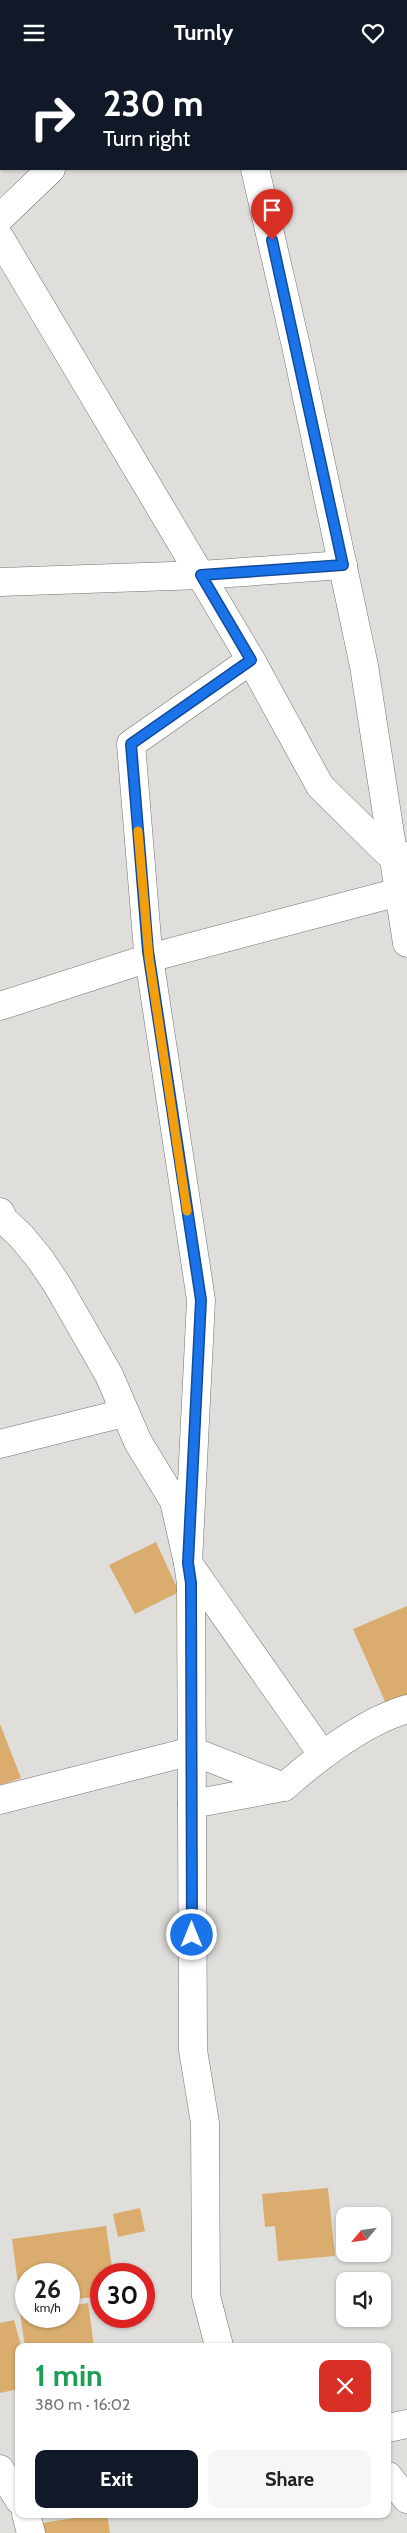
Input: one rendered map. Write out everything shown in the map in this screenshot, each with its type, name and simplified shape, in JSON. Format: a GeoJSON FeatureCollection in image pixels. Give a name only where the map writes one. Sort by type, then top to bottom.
{"type":"FeatureCollection","features":[{"type":"Feature","properties":{"kind":"street"},"geometry":{"type":"LineString","coordinates":[[0,218],[50,170]]}},
{"type":"Feature","properties":{"kind":"street"},"geometry":{"type":"LineString","coordinates":[[255,170],[364,666],[400,858],[399,892],[407,943]]}},
{"type":"Feature","properties":{"kind":"street"},"geometry":{"type":"LineString","coordinates":[[0,237],[251,660],[320,786],[400,858]]}},
{"type":"Feature","properties":{"kind":"street"},"geometry":{"type":"LineString","coordinates":[[1,583],[201,575],[343,565]]}},
{"type":"Feature","properties":{"kind":"street"},"geometry":{"type":"LineString","coordinates":[[251,660],[131,744],[149,958],[201,1300],[188,1563],[322,1754]]}},
{"type":"Feature","properties":{"kind":"street"},"geometry":{"type":"LineString","coordinates":[[0,1006],[149,958],[399,892]]}},
{"type":"Feature","properties":{"kind":"street"},"geometry":{"type":"LineString","coordinates":[[0,1213],[4,1221],[21,1236],[40,1259],[58,1286],[109,1375],[138,1442],[174,1501],[188,1563],[191,1583],[193,2050],[205,2123],[206,2296],[217,2343]]}},
{"type":"Feature","properties":{"kind":"street"},"geometry":{"type":"LineString","coordinates":[[0,1444],[124,1413]]}},
{"type":"Feature","properties":{"kind":"street"},"geometry":{"type":"LineString","coordinates":[[192,1804],[284,1787],[322,1754],[393,1713],[407,1709]]}},
{"type":"Feature","properties":{"kind":"street"},"geometry":{"type":"LineString","coordinates":[[0,1800],[192,1751],[284,1787]]}},
{"type":"Feature","properties":{"kind":"street"},"geometry":{"type":"LineString","coordinates":[[391,2427],[407,2423]]}},
{"type":"Feature","properties":{"kind":"street"},"geometry":{"type":"LineString","coordinates":[[0,2469],[15,2493]]}},
{"type":"Feature","properties":{"kind":"street"},"geometry":{"type":"LineString","coordinates":[[391,2480],[407,2499]]}},
{"type":"Feature","properties":{"kind":"street"},"geometry":{"type":"LineString","coordinates":[[27,2518],[31,2533]]}},
{"type":"Feature","properties":{"kind":"building"},"geometry":{"type":"Polygon","coordinates":[[[156,1542],[179,1592],[135,1614],[109,1565],[156,1542]]]}},
{"type":"Feature","properties":{"kind":"building"},"geometry":{"type":"Polygon","coordinates":[[[407,1606],[407,1697],[387,1706],[353,1629],[407,1606]]]}},
{"type":"Feature","properties":{"kind":"building"},"geometry":{"type":"Polygon","coordinates":[[[0,1724],[21,1778],[0,1785],[0,1724]]]}},
{"type":"Feature","properties":{"kind":"building"},"geometry":{"type":"Polygon","coordinates":[[[328,2188],[335,2256],[278,2261],[275,2226],[265,2227],[262,2194],[328,2188]]]}},
{"type":"Feature","properties":{"kind":"building"},"geometry":{"type":"Polygon","coordinates":[[[140,2208],[145,2231],[118,2237],[113,2214],[140,2208]]]}},
{"type":"Feature","properties":{"kind":"building"},"geometry":{"type":"Polygon","coordinates":[[[106,2226],[111,2263],[90,2263],[90,2297],[80,2299],[80,2263],[15,2263],[12,2239],[106,2226]]]}},
{"type":"Feature","properties":{"kind":"building"},"geometry":{"type":"Polygon","coordinates":[[[88,2303],[94,2343],[25,2343],[22,2328],[80,2328],[80,2304],[88,2303]]]}},
{"type":"Feature","properties":{"kind":"building"},"geometry":{"type":"Polygon","coordinates":[[[14,2320],[20,2343],[15,2343],[15,2390],[0,2393],[0,2323],[14,2320]]]}},
{"type":"Feature","properties":{"kind":"building"},"geometry":{"type":"Polygon","coordinates":[[[74,2518],[108,2518],[110,2533],[44,2533],[43,2523],[74,2518]]]}},
{"type":"Feature","properties":{"kind":"slow traffic"},"geometry":{"type":"LineString","coordinates":[[138,831],[149,958],[187,1211]]}},
{"type":"Feature","properties":{"kind":"route"},"geometry":{"type":"LineString","coordinates":[[192,1935],[191,1583],[188,1563],[201,1300],[148,951],[131,744],[251,660],[201,575],[343,565],[272,240]]}}]}
